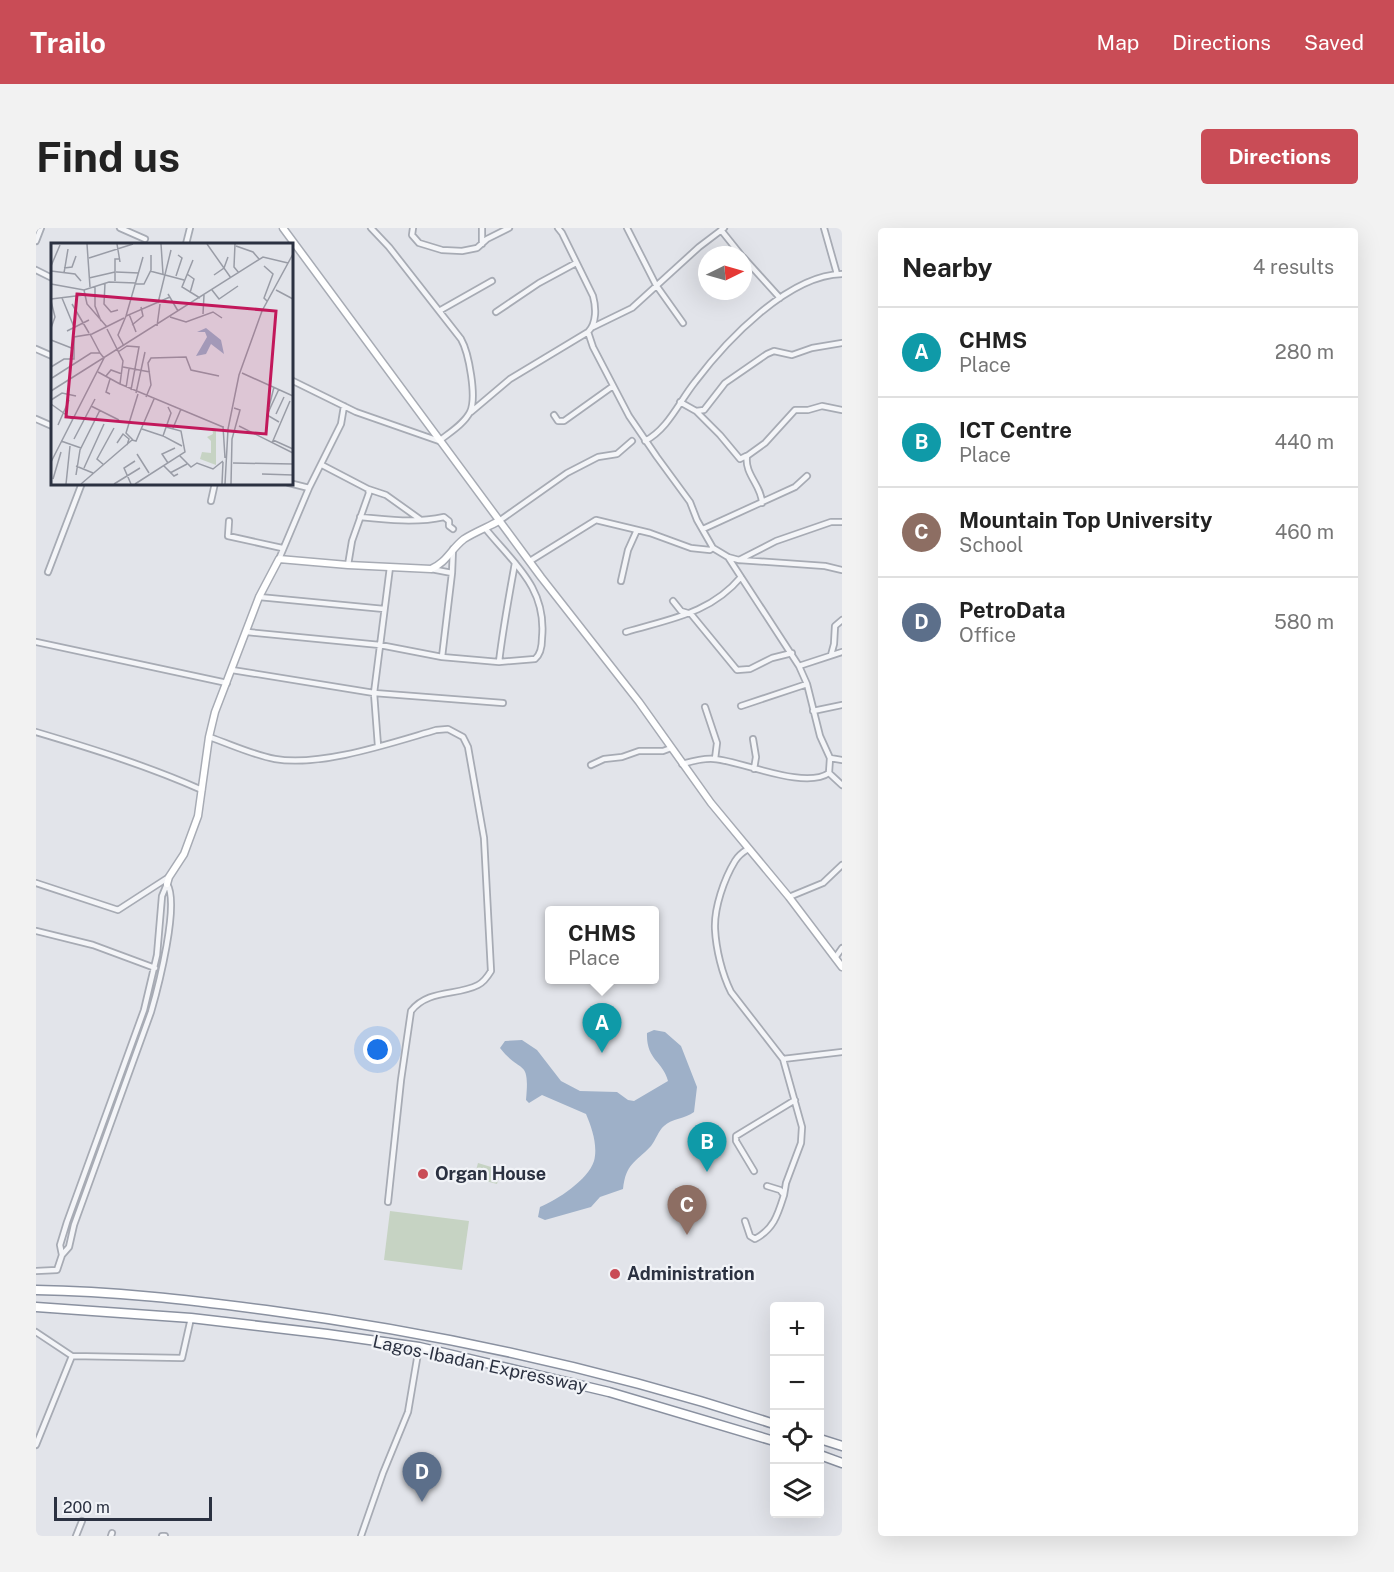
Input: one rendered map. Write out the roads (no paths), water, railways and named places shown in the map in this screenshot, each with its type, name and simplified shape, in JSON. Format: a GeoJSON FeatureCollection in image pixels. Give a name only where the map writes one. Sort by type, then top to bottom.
{"type":"FeatureCollection","features":[{"type":"Feature","properties":{"kind":"highway","name":"Lagos-Ibadan Expressway"},"geometry":{"type":"LineString","coordinates":[[36,1290],[125,1295],[228,1305],[408,1331],[611,1376],[770,1423]]}},
{"type":"Feature","properties":{"kind":"highway","name":"Lagos-Ibadan Expressway"},"geometry":{"type":"LineString","coordinates":[[36,1307],[191,1318],[419,1347],[609,1392],[770,1440]]}},
{"type":"Feature","properties":{"kind":"highway"},"geometry":{"type":"LineString","coordinates":[[824,1441],[842,1446]]}},
{"type":"Feature","properties":{"kind":"highway"},"geometry":{"type":"LineString","coordinates":[[824,1457],[842,1463]]}},
{"type":"Feature","properties":{"kind":"street"},"geometry":{"type":"LineString","coordinates":[[36,241],[41,228]]}},
{"type":"Feature","properties":{"kind":"street"},"geometry":{"type":"LineString","coordinates":[[120,228],[145,239]]}},
{"type":"Feature","properties":{"kind":"street"},"geometry":{"type":"LineString","coordinates":[[186,243],[190,228]]}},
{"type":"Feature","properties":{"kind":"street"},"geometry":{"type":"LineString","coordinates":[[283,228],[439,441],[639,702],[682,764],[842,967]]}},
{"type":"Feature","properties":{"kind":"street"},"geometry":{"type":"LineString","coordinates":[[371,228],[389,247],[461,339],[468,356],[471,398],[469,414]]}},
{"type":"Feature","properties":{"kind":"street"},"geometry":{"type":"LineString","coordinates":[[413,228],[412,235],[416,242],[442,250],[477,249],[509,228]]}},
{"type":"Feature","properties":{"kind":"street"},"geometry":{"type":"LineString","coordinates":[[482,228],[482,244]]}},
{"type":"Feature","properties":{"kind":"street"},"geometry":{"type":"LineString","coordinates":[[558,228],[596,304],[593,327]]}},
{"type":"Feature","properties":{"kind":"street"},"geometry":{"type":"LineString","coordinates":[[627,228],[656,285],[683,323]]}},
{"type":"Feature","properties":{"kind":"street"},"geometry":{"type":"LineString","coordinates":[[645,441],[660,430],[711,362],[743,328],[780,298],[811,280],[839,274],[824,228]]}},
{"type":"Feature","properties":{"kind":"street"},"geometry":{"type":"LineString","coordinates":[[439,441],[510,379],[593,327],[632,308],[723,229],[735,246]]}},
{"type":"Feature","properties":{"kind":"street"},"geometry":{"type":"LineString","coordinates":[[496,312],[539,283],[576,263]]}},
{"type":"Feature","properties":{"kind":"street"},"geometry":{"type":"LineString","coordinates":[[752,267],[780,298]]}},
{"type":"Feature","properties":{"kind":"street"},"geometry":{"type":"LineString","coordinates":[[36,270],[51,278]]}},
{"type":"Feature","properties":{"kind":"street"},"geometry":{"type":"LineString","coordinates":[[439,311],[492,281]]}},
{"type":"Feature","properties":{"kind":"street"},"geometry":{"type":"LineString","coordinates":[[588,332],[613,386],[645,441],[690,502],[713,548],[728,557],[739,560],[825,566],[842,570]]}},
{"type":"Feature","properties":{"kind":"street"},"geometry":{"type":"LineString","coordinates":[[696,411],[704,410],[731,378],[767,354],[774,351],[792,355],[825,345],[842,343]]}},
{"type":"Feature","properties":{"kind":"street"},"geometry":{"type":"LineString","coordinates":[[36,349],[51,356]]}},
{"type":"Feature","properties":{"kind":"street"},"geometry":{"type":"LineString","coordinates":[[292,380],[373,419],[439,441]]}},
{"type":"Feature","properties":{"kind":"street"},"geometry":{"type":"LineString","coordinates":[[554,415],[558,421],[564,421],[613,386]]}},
{"type":"Feature","properties":{"kind":"street"},"geometry":{"type":"LineString","coordinates":[[680,402],[696,411],[740,459],[765,443],[795,410],[808,410],[822,406],[842,410]]}},
{"type":"Feature","properties":{"kind":"street"},"geometry":{"type":"LineString","coordinates":[[62,1256],[60,1245],[67,1222],[144,1010],[155,968],[162,896],[169,877],[184,854],[198,816],[215,712],[259,597],[341,424],[344,406]]}},
{"type":"Feature","properties":{"kind":"street"},"geometry":{"type":"LineString","coordinates":[[36,419],[51,426]]}},
{"type":"Feature","properties":{"kind":"street"},"geometry":{"type":"LineString","coordinates":[[431,569],[442,564],[464,539],[500,521],[567,473],[598,457],[617,454],[632,441]]}},
{"type":"Feature","properties":{"kind":"street"},"geometry":{"type":"LineString","coordinates":[[747,456],[746,465],[761,493],[762,503]]}},
{"type":"Feature","properties":{"kind":"street"},"geometry":{"type":"LineString","coordinates":[[322,465],[368,489],[386,495],[421,520]]}},
{"type":"Feature","properties":{"kind":"street"},"geometry":{"type":"LineString","coordinates":[[703,529],[795,487],[807,476]]}},
{"type":"Feature","properties":{"kind":"street"},"geometry":{"type":"LineString","coordinates":[[48,572],[82,484]]}},
{"type":"Feature","properties":{"kind":"street"},"geometry":{"type":"LineString","coordinates":[[211,501],[215,484]]}},
{"type":"Feature","properties":{"kind":"street"},"geometry":{"type":"LineString","coordinates":[[292,484],[309,488]]}},
{"type":"Feature","properties":{"kind":"street"},"geometry":{"type":"LineString","coordinates":[[348,565],[352,542],[369,496],[368,489]]}},
{"type":"Feature","properties":{"kind":"street"},"geometry":{"type":"LineString","coordinates":[[360,517],[392,520],[444,517],[453,529]]}},
{"type":"Feature","properties":{"kind":"street"},"geometry":{"type":"LineString","coordinates":[[530,561],[594,520],[637,530],[691,548],[710,550],[713,548]]}},
{"type":"Feature","properties":{"kind":"street"},"geometry":{"type":"LineString","coordinates":[[229,521],[228,536],[282,548]]}},
{"type":"Feature","properties":{"kind":"street"},"geometry":{"type":"LineString","coordinates":[[739,560],[776,541],[831,522],[842,522]]}},
{"type":"Feature","properties":{"kind":"street"},"geometry":{"type":"LineString","coordinates":[[247,632],[380,645],[442,657],[499,662],[535,659],[540,654],[543,628],[533,585],[485,528]]}},
{"type":"Feature","properties":{"kind":"street"},"geometry":{"type":"LineString","coordinates":[[621,581],[628,550],[637,530]]}},
{"type":"Feature","properties":{"kind":"street"},"geometry":{"type":"LineString","coordinates":[[442,657],[453,549]]}},
{"type":"Feature","properties":{"kind":"street"},"geometry":{"type":"LineString","coordinates":[[728,557],[799,666],[807,684],[824,747],[830,758],[829,774]]}},
{"type":"Feature","properties":{"kind":"street"},"geometry":{"type":"LineString","coordinates":[[279,559],[431,569],[452,573]]}},
{"type":"Feature","properties":{"kind":"street"},"geometry":{"type":"LineString","coordinates":[[499,662],[504,619],[509,603],[515,563]]}},
{"type":"Feature","properties":{"kind":"street"},"geometry":{"type":"LineString","coordinates":[[378,746],[374,693],[390,567]]}},
{"type":"Feature","properties":{"kind":"street"},"geometry":{"type":"LineString","coordinates":[[626,632],[691,614],[723,595],[741,577]]}},
{"type":"Feature","properties":{"kind":"street"},"geometry":{"type":"LineString","coordinates":[[259,597],[384,609]]}},
{"type":"Feature","properties":{"kind":"street"},"geometry":{"type":"LineString","coordinates":[[673,601],[681,611],[691,614],[737,670],[750,669],[772,657],[792,653]]}},
{"type":"Feature","properties":{"kind":"street"},"geometry":{"type":"LineString","coordinates":[[831,655],[835,626],[842,620]]}},
{"type":"Feature","properties":{"kind":"street"},"geometry":{"type":"LineString","coordinates":[[36,642],[227,683]]}},
{"type":"Feature","properties":{"kind":"street"},"geometry":{"type":"LineString","coordinates":[[799,666],[842,652]]}},
{"type":"Feature","properties":{"kind":"street"},"geometry":{"type":"LineString","coordinates":[[232,670],[374,693],[503,703]]}},
{"type":"Feature","properties":{"kind":"street"},"geometry":{"type":"LineString","coordinates":[[741,706],[807,684]]}},
{"type":"Feature","properties":{"kind":"street"},"geometry":{"type":"LineString","coordinates":[[813,711],[842,705]]}},
{"type":"Feature","properties":{"kind":"street"},"geometry":{"type":"LineString","coordinates":[[705,707],[717,743],[716,759]]}},
{"type":"Feature","properties":{"kind":"street"},"geometry":{"type":"LineString","coordinates":[[210,737],[272,759],[291,761],[352,753],[436,729],[448,729],[463,736],[468,747],[484,838],[492,954],[491,970],[485,980],[478,985],[433,996],[415,1005],[411,1011],[388,1202]]}},
{"type":"Feature","properties":{"kind":"street"},"geometry":{"type":"LineString","coordinates":[[36,732],[164,773],[202,790]]}},
{"type":"Feature","properties":{"kind":"street"},"geometry":{"type":"LineString","coordinates":[[753,739],[756,757],[754,769]]}},
{"type":"Feature","properties":{"kind":"street"},"geometry":{"type":"LineString","coordinates":[[591,765],[604,759],[622,757],[639,751],[663,751],[671,748]]}},
{"type":"Feature","properties":{"kind":"street"},"geometry":{"type":"LineString","coordinates":[[830,758],[842,760]]}},
{"type":"Feature","properties":{"kind":"street"},"geometry":{"type":"LineString","coordinates":[[682,764],[716,759],[781,776],[823,777],[829,774]]}},
{"type":"Feature","properties":{"kind":"street"},"geometry":{"type":"LineString","coordinates":[[829,774],[842,785]]}},
{"type":"Feature","properties":{"kind":"street"},"geometry":{"type":"LineString","coordinates":[[745,1221],[750,1236],[755,1239],[763,1235],[775,1222],[801,1143],[802,1127],[783,1059],[731,992],[726,982],[718,945],[715,929],[716,916],[725,883],[735,861],[748,849]]}},
{"type":"Feature","properties":{"kind":"street"},"geometry":{"type":"LineString","coordinates":[[789,897],[823,883],[842,865]]}},
{"type":"Feature","properties":{"kind":"street"},"geometry":{"type":"LineString","coordinates":[[36,883],[118,910],[169,877]]}},
{"type":"Feature","properties":{"kind":"street"},"geometry":{"type":"LineString","coordinates":[[36,1271],[57,1270],[62,1256],[69,1247],[74,1225],[151,1012],[162,973],[168,929],[171,896],[167,884]]}},
{"type":"Feature","properties":{"kind":"street"},"geometry":{"type":"LineString","coordinates":[[36,930],[93,945],[155,968]]}},
{"type":"Feature","properties":{"kind":"street"},"geometry":{"type":"LineString","coordinates":[[835,958],[842,948]]}},
{"type":"Feature","properties":{"kind":"street"},"geometry":{"type":"LineString","coordinates":[[783,1059],[842,1052]]}},
{"type":"Feature","properties":{"kind":"street"},"geometry":{"type":"LineString","coordinates":[[753,1171],[736,1141],[736,1136],[795,1100]]}},
{"type":"Feature","properties":{"kind":"street"},"geometry":{"type":"LineString","coordinates":[[767,1186],[780,1190],[784,1195]]}},
{"type":"Feature","properties":{"kind":"street"},"geometry":{"type":"LineString","coordinates":[[36,1332],[72,1356],[182,1358],[191,1318]]}},
{"type":"Feature","properties":{"kind":"street"},"geometry":{"type":"LineString","coordinates":[[361,1536],[408,1412],[419,1347]]}},
{"type":"Feature","properties":{"kind":"street"},"geometry":{"type":"LineString","coordinates":[[36,1444],[72,1356]]}},
{"type":"Feature","properties":{"kind":"street"},"geometry":{"type":"LineString","coordinates":[[76,1536],[82,1521]]}},
{"type":"Feature","properties":{"kind":"water"},"geometry":{"type":"Polygon","coordinates":[[[654,1030],[665,1032],[681,1046],[697,1087],[694,1112],[667,1123],[662,1128],[651,1146],[629,1168],[623,1189],[600,1197],[591,1207],[545,1220],[538,1217],[540,1207],[555,1200],[579,1182],[591,1168],[595,1155],[594,1137],[586,1114],[542,1095],[529,1103],[526,1100],[525,1072],[500,1048],[505,1041],[522,1040],[537,1050],[561,1081],[580,1091],[617,1092],[628,1100],[634,1101],[668,1081],[647,1042],[647,1033],[654,1030]]]}},
{"type":"Feature","properties":{"kind":"place","name":"CHMS"},"geometry":{"type":"Point","coordinates":[602,1053]}},
{"type":"Feature","properties":{"kind":"place","name":"ICT Centre"},"geometry":{"type":"Point","coordinates":[707,1172]}},
{"type":"Feature","properties":{"kind":"place","name":"Organ House"},"geometry":{"type":"Point","coordinates":[423,1174]}},
{"type":"Feature","properties":{"kind":"place","name":"Mountain Top University"},"geometry":{"type":"Point","coordinates":[687,1235]}},
{"type":"Feature","properties":{"kind":"place","name":"Administration"},"geometry":{"type":"Point","coordinates":[615,1274]}},
{"type":"Feature","properties":{"kind":"place","name":"PetroData"},"geometry":{"type":"Point","coordinates":[422,1502]}}]}
